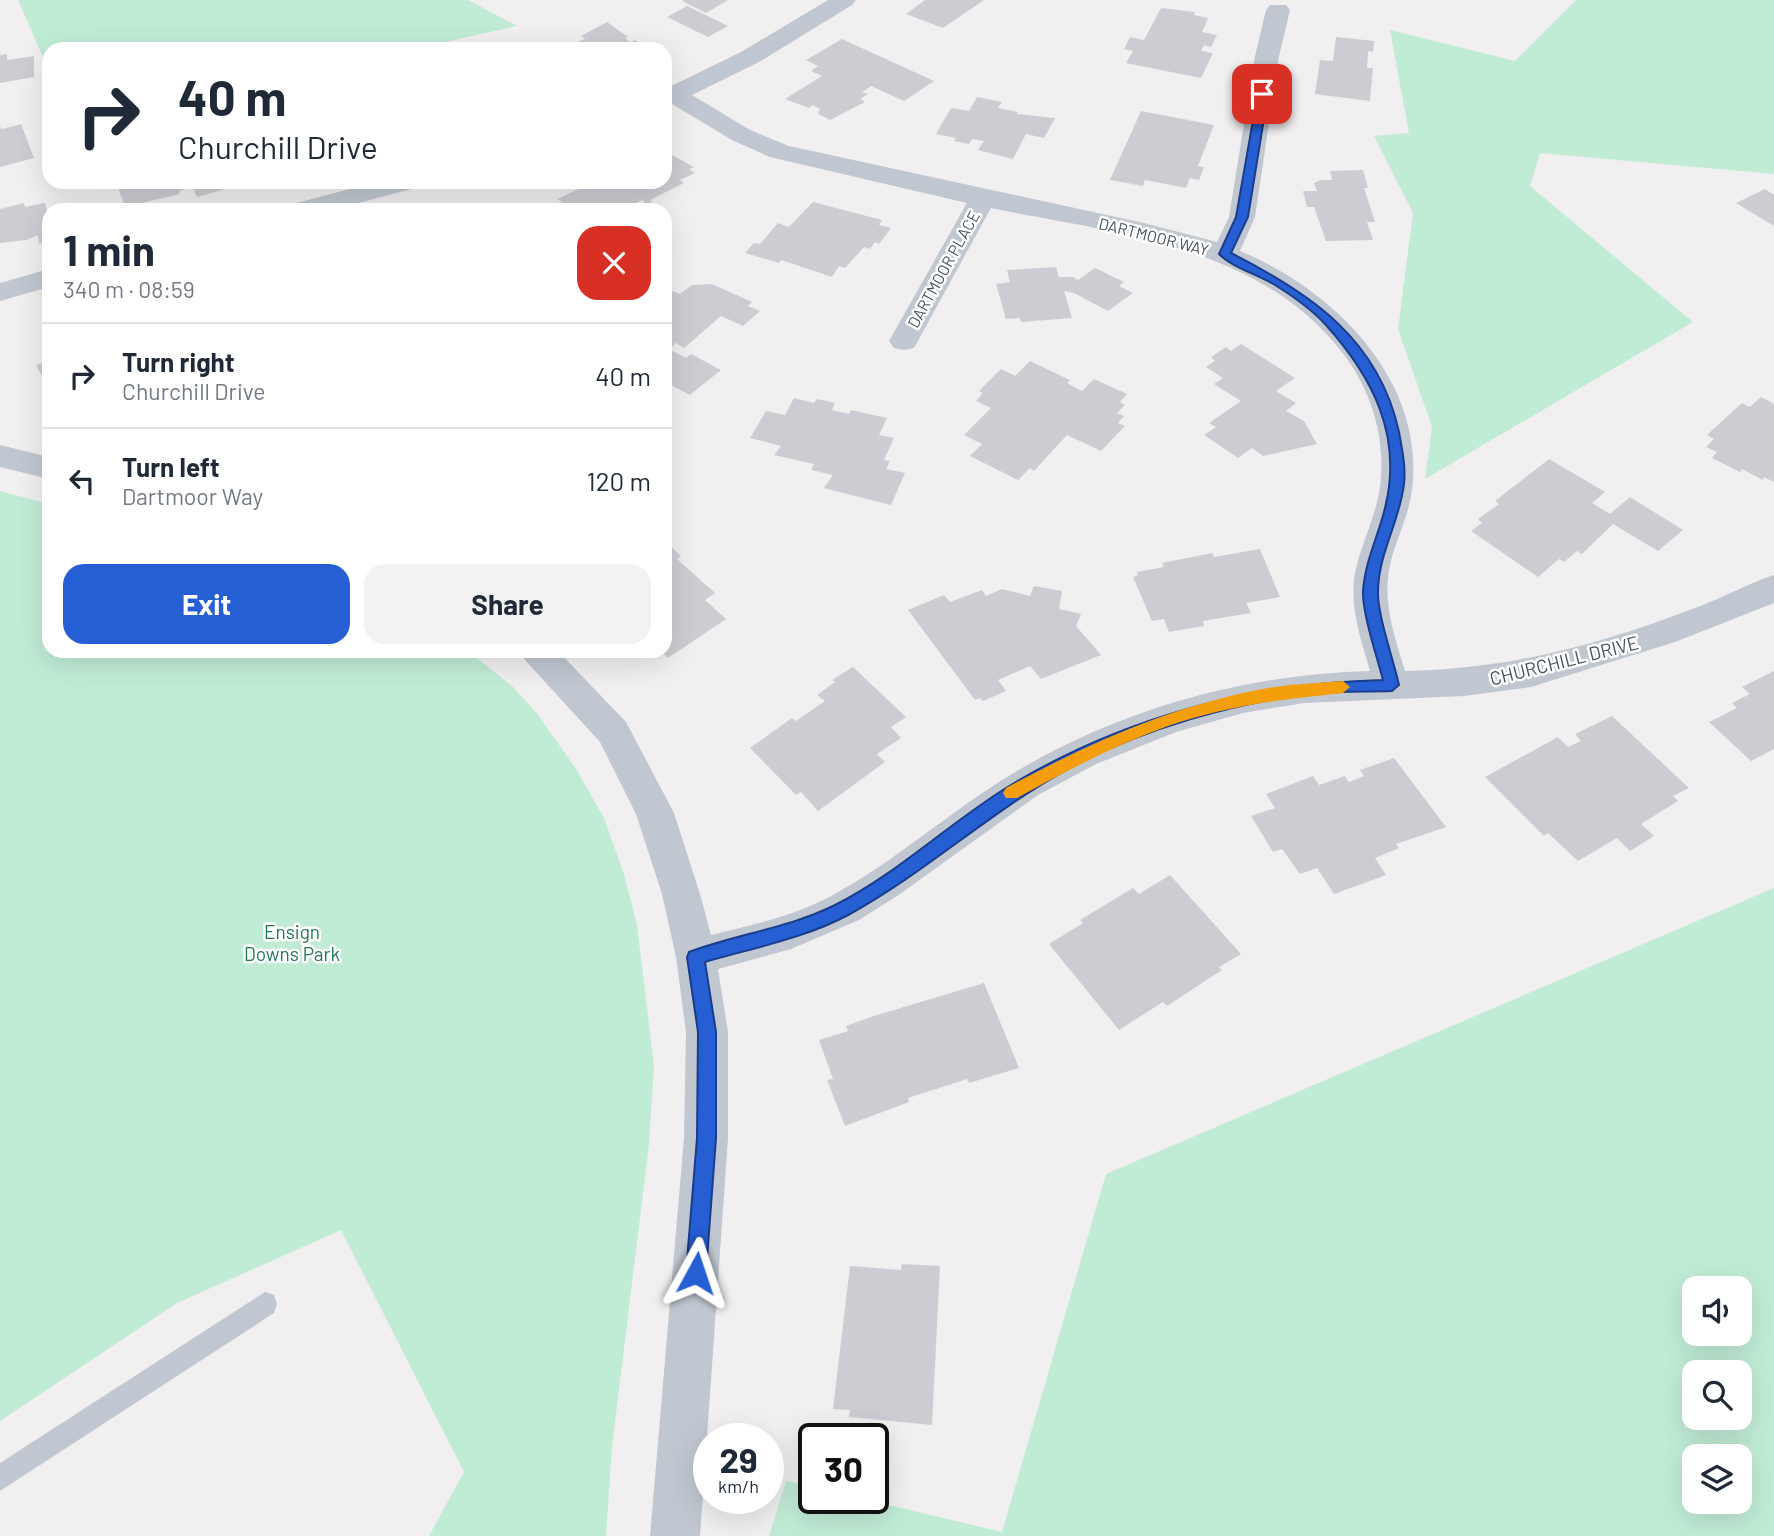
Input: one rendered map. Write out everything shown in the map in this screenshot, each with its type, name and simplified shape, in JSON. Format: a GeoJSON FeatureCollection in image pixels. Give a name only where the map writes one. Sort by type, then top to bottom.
{"type":"FeatureCollection","features":[{"type":"Feature","properties":{"kind":"street"},"geometry":{"type":"LineString","coordinates":[[672,95],[750,57],[844,0]]}},
{"type":"Feature","properties":{"kind":"street"},"geometry":{"type":"LineString","coordinates":[[1225,254],[1242,217],[1267,56],[1278,10]]}},
{"type":"Feature","properties":{"kind":"street","name":"DARTMOOR WAY"},"geometry":{"type":"LineString","coordinates":[[672,98],[765,147],[852,169],[1166,237],[1225,254],[1280,282],[1327,318],[1364,361],[1387,408],[1397,458],[1397,484],[1391,512],[1377,551],[1370,594],[1392,685]]}},
{"type":"Feature","properties":{"kind":"street"},"geometry":{"type":"LineString","coordinates":[[328,203],[380,189]]}},
{"type":"Feature","properties":{"kind":"street","name":"DARTMOOR PLACE"},"geometry":{"type":"LineString","coordinates":[[904,341],[983,197]]}},
{"type":"Feature","properties":{"kind":"street"},"geometry":{"type":"LineString","coordinates":[[0,292],[42,280]]}},
{"type":"Feature","properties":{"kind":"street"},"geometry":{"type":"LineString","coordinates":[[0,456],[42,466]]}},
{"type":"Feature","properties":{"kind":"street","name":"CHURCHILL DRIVE"},"geometry":{"type":"LineString","coordinates":[[696,957],[801,927],[842,910],[878,889],[1010,794],[1063,764],[1114,740],[1167,720],[1269,694],[1323,687],[1499,679],[1555,666],[1660,635],[1737,606],[1774,588]]}},
{"type":"Feature","properties":{"kind":"street"},"geometry":{"type":"LineString","coordinates":[[544,658],[613,732],[655,813],[681,894],[696,957],[707,1032],[706,1138],[675,1536]]}},
{"type":"Feature","properties":{"kind":"lane"},"geometry":{"type":"LineString","coordinates":[[0,1478],[265,1304]]}},
{"type":"Feature","properties":{"kind":"green space"},"geometry":{"type":"Polygon","coordinates":[[[18,0],[468,0],[517,26],[445,42],[42,42],[42,55],[18,0]]]}},
{"type":"Feature","properties":{"kind":"green space"},"geometry":{"type":"Polygon","coordinates":[[[1576,0],[1774,0],[1774,174],[1540,153],[1530,186],[1693,322],[1425,479],[1432,427],[1398,329],[1413,213],[1374,136],[1409,133],[1390,30],[1515,61],[1576,0]]]}},
{"type":"Feature","properties":{"kind":"green space","name":"Ensign Downs Park"},"geometry":{"type":"Polygon","coordinates":[[[0,491],[42,502],[42,658],[477,658],[512,686],[536,712],[576,769],[604,818],[624,874],[637,925],[654,1066],[649,1144],[612,1447],[606,1536],[429,1536],[464,1472],[341,1230],[177,1303],[0,1421],[0,491]]]}},
{"type":"Feature","properties":{"kind":"green space"},"geometry":{"type":"Polygon","coordinates":[[[1774,888],[1774,1536],[769,1536],[776,1514],[784,1514],[786,1481],[798,1484],[798,1514],[889,1514],[889,1505],[1002,1532],[1106,1174],[1774,888]]]}},
{"type":"Feature","properties":{"kind":"building"},"geometry":{"type":"Polygon","coordinates":[[[728,0],[706,13],[682,1],[728,0]]]}},
{"type":"Feature","properties":{"kind":"building"},"geometry":{"type":"Polygon","coordinates":[[[925,0],[984,0],[943,28],[906,14],[925,0]]]}},
{"type":"Feature","properties":{"kind":"building"},"geometry":{"type":"Polygon","coordinates":[[[687,6],[728,26],[708,37],[667,17],[687,6]]]}},
{"type":"Feature","properties":{"kind":"building"},"geometry":{"type":"Polygon","coordinates":[[[1161,8],[1195,12],[1194,15],[1208,18],[1202,32],[1217,35],[1211,47],[1204,45],[1201,51],[1213,53],[1201,78],[1126,63],[1133,51],[1124,49],[1130,37],[1144,40],[1161,8]]]}},
{"type":"Feature","properties":{"kind":"building"},"geometry":{"type":"Polygon","coordinates":[[[607,22],[628,37],[625,38],[630,42],[578,42],[585,39],[581,36],[607,22]]]}},
{"type":"Feature","properties":{"kind":"building"},"geometry":{"type":"Polygon","coordinates":[[[1336,37],[1374,41],[1373,52],[1368,51],[1367,68],[1373,68],[1370,101],[1315,94],[1320,60],[1333,61],[1336,37]]]}},
{"type":"Feature","properties":{"kind":"building"},"geometry":{"type":"Polygon","coordinates":[[[842,39],[934,81],[904,101],[871,86],[862,92],[868,94],[860,99],[865,102],[830,120],[818,114],[820,109],[813,105],[809,108],[785,99],[822,76],[811,71],[818,66],[806,60],[842,39]]]}},
{"type":"Feature","properties":{"kind":"building"},"geometry":{"type":"Polygon","coordinates":[[[7,54],[7,60],[34,56],[34,77],[0,83],[0,55],[7,54]]]}},
{"type":"Feature","properties":{"kind":"building"},"geometry":{"type":"Polygon","coordinates":[[[977,97],[1002,102],[998,108],[1018,112],[1017,114],[1055,118],[1044,138],[1026,134],[1013,159],[978,150],[984,141],[972,139],[969,144],[936,134],[951,108],[969,111],[977,97]]]}},
{"type":"Feature","properties":{"kind":"building"},"geometry":{"type":"Polygon","coordinates":[[[1141,111],[1214,125],[1198,166],[1204,167],[1199,180],[1190,178],[1186,188],[1145,180],[1143,186],[1110,180],[1141,111]]]}},
{"type":"Feature","properties":{"kind":"building"},"geometry":{"type":"Polygon","coordinates":[[[21,124],[34,158],[0,167],[0,127],[2,129],[21,124]]]}},
{"type":"Feature","properties":{"kind":"building"},"geometry":{"type":"Polygon","coordinates":[[[672,155],[694,167],[689,169],[695,173],[680,180],[684,183],[672,189],[672,155]]]}},
{"type":"Feature","properties":{"kind":"building"},"geometry":{"type":"Polygon","coordinates":[[[1363,170],[1368,188],[1364,188],[1375,222],[1367,222],[1373,240],[1326,241],[1314,207],[1307,207],[1303,191],[1317,191],[1314,183],[1332,180],[1330,171],[1363,170]]]}},
{"type":"Feature","properties":{"kind":"building"},"geometry":{"type":"Polygon","coordinates":[[[119,189],[186,189],[179,191],[180,194],[142,203],[124,203],[119,189]]]}},
{"type":"Feature","properties":{"kind":"building"},"geometry":{"type":"Polygon","coordinates":[[[194,189],[226,189],[197,197],[194,189]]]}},
{"type":"Feature","properties":{"kind":"building"},"geometry":{"type":"Polygon","coordinates":[[[579,189],[672,189],[650,200],[651,203],[642,200],[636,203],[562,203],[557,199],[579,189]]]}},
{"type":"Feature","properties":{"kind":"building"},"geometry":{"type":"Polygon","coordinates":[[[1765,189],[1774,195],[1774,226],[1736,203],[1765,189]]]}},
{"type":"Feature","properties":{"kind":"building"},"geometry":{"type":"Polygon","coordinates":[[[813,202],[882,220],[879,225],[891,228],[879,244],[875,242],[870,249],[864,247],[845,268],[839,266],[832,277],[781,260],[779,263],[745,253],[754,243],[760,244],[778,223],[789,227],[813,202]]]}},
{"type":"Feature","properties":{"kind":"building"},"geometry":{"type":"Polygon","coordinates":[[[24,203],[25,207],[42,204],[42,243],[39,244],[38,235],[26,240],[0,243],[0,209],[24,203]]]}},
{"type":"Feature","properties":{"kind":"building"},"geometry":{"type":"Polygon","coordinates":[[[1056,267],[1059,277],[1073,277],[1078,280],[1095,268],[1124,282],[1119,286],[1133,293],[1108,311],[1074,293],[1064,291],[1072,318],[1021,322],[1020,318],[1006,319],[996,284],[1010,282],[1007,270],[1056,267]]]}},
{"type":"Feature","properties":{"kind":"building"},"geometry":{"type":"Polygon","coordinates":[[[712,284],[752,302],[748,306],[760,311],[743,326],[721,316],[684,348],[676,343],[672,346],[672,292],[680,294],[692,285],[712,284]]]}},
{"type":"Feature","properties":{"kind":"building"},"geometry":{"type":"Polygon","coordinates":[[[1241,344],[1295,378],[1276,391],[1296,403],[1286,411],[1304,421],[1317,444],[1263,456],[1252,448],[1238,458],[1204,435],[1216,427],[1209,423],[1241,401],[1214,384],[1223,378],[1206,367],[1215,361],[1211,357],[1226,347],[1231,351],[1241,344]]]}},
{"type":"Feature","properties":{"kind":"building"},"geometry":{"type":"Polygon","coordinates":[[[672,351],[686,358],[691,354],[721,370],[690,395],[672,386],[672,351]]]}},
{"type":"Feature","properties":{"kind":"building"},"geometry":{"type":"Polygon","coordinates":[[[1030,361],[1070,380],[1067,383],[1082,391],[1094,379],[1127,394],[1120,402],[1125,405],[1117,413],[1124,416],[1118,423],[1125,426],[1101,451],[1067,435],[1034,471],[1030,468],[1018,480],[970,456],[982,444],[964,435],[991,408],[976,401],[983,393],[979,391],[1001,369],[1015,376],[1030,361]]]}},
{"type":"Feature","properties":{"kind":"building"},"geometry":{"type":"Polygon","coordinates":[[[42,363],[42,377],[36,365],[42,363]]]}},
{"type":"Feature","properties":{"kind":"building"},"geometry":{"type":"Polygon","coordinates":[[[1761,397],[1774,404],[1774,482],[1764,477],[1763,480],[1742,469],[1740,472],[1712,458],[1717,452],[1706,447],[1714,439],[1707,435],[1742,403],[1750,407],[1761,397]]]}},
{"type":"Feature","properties":{"kind":"building"},"geometry":{"type":"Polygon","coordinates":[[[794,398],[814,403],[817,399],[835,403],[832,410],[849,414],[851,410],[887,418],[879,435],[894,438],[884,460],[890,461],[886,469],[905,473],[891,505],[824,488],[833,475],[811,470],[814,464],[774,455],[781,446],[750,438],[766,411],[785,415],[794,398]]]}},
{"type":"Feature","properties":{"kind":"building"},"geometry":{"type":"Polygon","coordinates":[[[1549,459],[1605,492],[1592,503],[1610,514],[1630,497],[1683,530],[1658,551],[1613,524],[1582,554],[1577,551],[1564,562],[1559,559],[1538,577],[1471,531],[1482,523],[1478,519],[1499,504],[1495,501],[1549,459]]]}},
{"type":"Feature","properties":{"kind":"building"},"geometry":{"type":"Polygon","coordinates":[[[672,548],[681,556],[677,559],[715,593],[705,600],[726,619],[672,655],[672,548]]]}},
{"type":"Feature","properties":{"kind":"building"},"geometry":{"type":"Polygon","coordinates":[[[1260,549],[1280,597],[1246,603],[1251,613],[1203,621],[1204,626],[1169,632],[1164,619],[1152,621],[1133,577],[1138,575],[1137,572],[1164,567],[1162,563],[1212,553],[1214,557],[1260,549]]]}},
{"type":"Feature","properties":{"kind":"building"},"geometry":{"type":"Polygon","coordinates":[[[1034,586],[1062,591],[1059,609],[1081,614],[1076,626],[1101,655],[1041,679],[1030,666],[998,680],[1006,691],[983,701],[980,698],[975,700],[908,610],[944,595],[950,602],[982,590],[986,596],[1002,589],[1030,596],[1034,586]]]}},
{"type":"Feature","properties":{"kind":"building"},"geometry":{"type":"Polygon","coordinates":[[[853,667],[906,717],[891,727],[901,738],[877,754],[885,762],[818,811],[801,792],[796,795],[750,748],[792,718],[796,721],[825,701],[817,695],[835,682],[832,680],[853,667]]]}},
{"type":"Feature","properties":{"kind":"building"},"geometry":{"type":"Polygon","coordinates":[[[1774,671],[1774,749],[1751,761],[1709,722],[1737,708],[1732,703],[1750,694],[1742,687],[1774,671]]]}},
{"type":"Feature","properties":{"kind":"building"},"geometry":{"type":"Polygon","coordinates":[[[1612,716],[1689,788],[1673,796],[1678,801],[1641,824],[1654,836],[1630,851],[1617,838],[1578,861],[1548,833],[1544,836],[1485,777],[1558,737],[1568,747],[1581,741],[1575,734],[1612,716]]]}},
{"type":"Feature","properties":{"kind":"building"},"geometry":{"type":"Polygon","coordinates":[[[1394,758],[1446,827],[1396,844],[1399,848],[1375,858],[1386,875],[1334,894],[1317,868],[1300,874],[1282,849],[1273,852],[1251,816],[1275,808],[1266,794],[1313,776],[1319,785],[1345,776],[1349,782],[1364,776],[1360,770],[1394,758]]]}},
{"type":"Feature","properties":{"kind":"building"},"geometry":{"type":"Polygon","coordinates":[[[1170,875],[1241,954],[1219,967],[1222,970],[1167,1006],[1163,1002],[1119,1030],[1049,944],[1083,923],[1080,920],[1133,888],[1139,894],[1170,875]]]}},
{"type":"Feature","properties":{"kind":"building"},"geometry":{"type":"Polygon","coordinates":[[[984,983],[1019,1068],[969,1083],[967,1079],[908,1098],[909,1102],[845,1126],[827,1080],[833,1079],[819,1040],[848,1031],[846,1026],[874,1016],[984,983]]]}},
{"type":"Feature","properties":{"kind":"building"},"geometry":{"type":"Polygon","coordinates":[[[902,1264],[940,1266],[932,1425],[849,1417],[850,1410],[833,1409],[850,1266],[901,1270],[902,1264]]]}},
{"type":"Feature","properties":{"kind":"slow traffic"},"geometry":{"type":"LineString","coordinates":[[1011,793],[1114,740],[1167,720],[1269,694],[1343,687]]}},
{"type":"Feature","properties":{"kind":"route"},"geometry":{"type":"LineString","coordinates":[[696,1273],[706,1138],[707,1032],[696,957],[801,927],[842,910],[878,889],[1010,794],[1063,764],[1114,740],[1167,720],[1269,694],[1323,687],[1392,685],[1370,594],[1377,551],[1391,512],[1397,484],[1397,458],[1387,408],[1364,361],[1327,318],[1280,282],[1225,254],[1242,217],[1262,94]]}}]}
